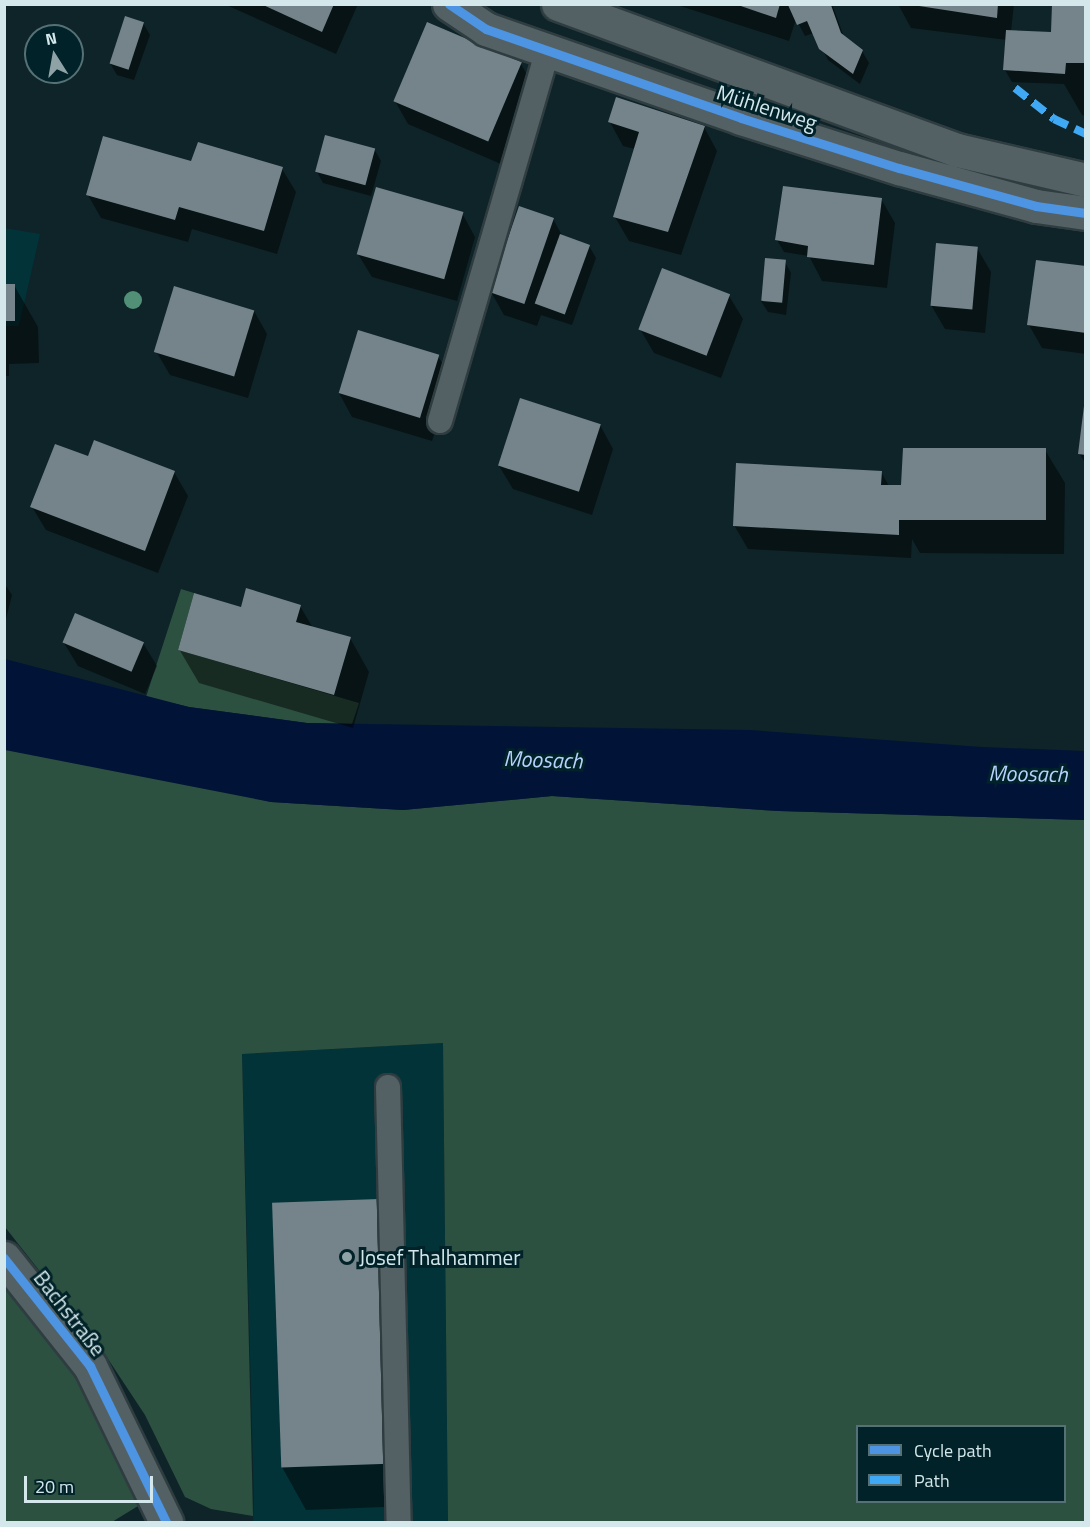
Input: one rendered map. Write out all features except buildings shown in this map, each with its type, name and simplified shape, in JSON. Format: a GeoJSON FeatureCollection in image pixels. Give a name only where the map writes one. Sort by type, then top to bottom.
{"type":"FeatureCollection","features":[{"type":"Feature","properties":{"kind":"street","name":"Mühlenweg"},"geometry":{"type":"LineString","coordinates":[[449,4],[486,29],[741,118],[899,168],[1036,206],[1086,213]]}},
{"type":"Feature","properties":{"kind":"street","name":"Mühlenweg"},"geometry":{"type":"LineString","coordinates":[[558,4],[957,150],[1086,180]]}},
{"type":"Feature","properties":{"kind":"street","name":"Bachstraße"},"geometry":{"type":"LineString","coordinates":[[4,1258],[90,1366],[166,1522]]}},
{"type":"Feature","properties":{"kind":"lane"},"geometry":{"type":"LineString","coordinates":[[440,421],[548,50]]}},
{"type":"Feature","properties":{"kind":"lane"},"geometry":{"type":"LineString","coordinates":[[388,1087],[399,1522]]}},
{"type":"Feature","properties":{"kind":"shaded area"},"geometry":{"type":"Polygon","coordinates":[[[4,228],[40,234],[19,326],[5,326],[4,228]]]}},
{"type":"Feature","properties":{"kind":"shaded area","name":"Josef Thalhammer"},"geometry":{"type":"Polygon","coordinates":[[[443,1043],[448,1522],[253,1522],[242,1054],[443,1043]]]}},
{"type":"Feature","properties":{"kind":"green space"},"geometry":{"type":"Polygon","coordinates":[[[181,589],[194,593],[178,650],[359,703],[352,724],[307,723],[189,707],[146,697],[181,589]]]}},
{"type":"Feature","properties":{"kind":"green space"},"geometry":{"type":"Polygon","coordinates":[[[5,740],[271,802],[403,810],[552,796],[779,811],[1085,820],[1085,1522],[448,1522],[443,1043],[242,1054],[253,1516],[211,1509],[185,1497],[145,1415],[104,1353],[5,1227],[5,740]]]}},
{"type":"Feature","properties":{"kind":"green space"},"geometry":{"type":"Polygon","coordinates":[[[4,1283],[54,1341],[89,1393],[140,1496],[138,1506],[112,1522],[5,1522],[4,1283]]]}},
{"type":"Feature","properties":{"kind":"water","name":"Moosach"},"geometry":{"type":"Polygon","coordinates":[[[5,659],[189,707],[307,723],[750,730],[982,747],[1085,751],[1085,820],[779,811],[552,796],[403,810],[271,802],[5,750],[5,659]]]}},
{"type":"Feature","properties":{"kind":"marked path"},"geometry":{"type":"LineString","coordinates":[[1015,88],[1054,119],[1086,134]]}},
{"type":"Feature","properties":{"kind":"cycle path"},"geometry":{"type":"LineString","coordinates":[[449,4],[486,29],[741,118],[899,168],[1036,206],[1086,213]]}},
{"type":"Feature","properties":{"kind":"cycle path"},"geometry":{"type":"LineString","coordinates":[[4,1258],[90,1366],[166,1522]]}},
{"type":"Feature","properties":{"kind":"place","name":"Josef Thalhammer"},"geometry":{"type":"Point","coordinates":[347,1257]}}]}
